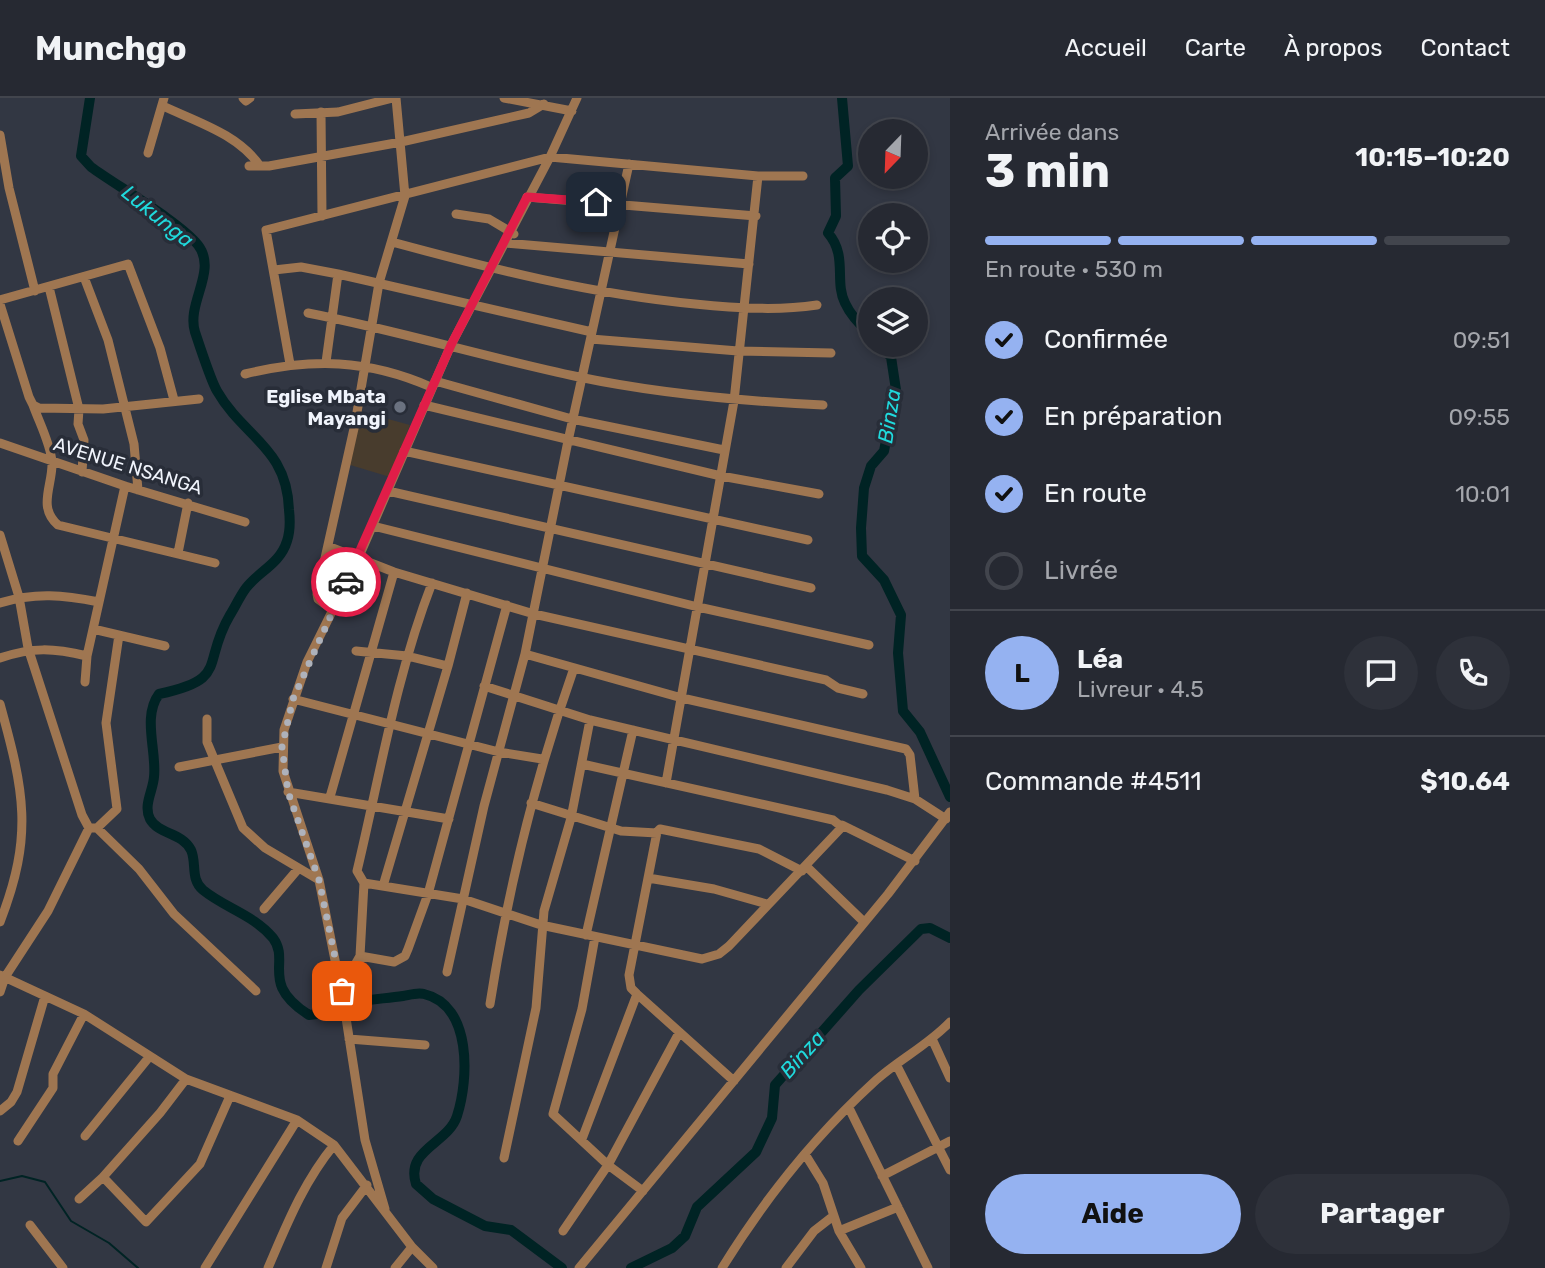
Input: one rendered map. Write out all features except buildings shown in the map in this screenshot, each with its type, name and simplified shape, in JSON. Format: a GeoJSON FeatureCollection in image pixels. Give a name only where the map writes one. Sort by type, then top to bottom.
{"type":"FeatureCollection","features":[{"type":"Feature","properties":{"kind":"street"},"geometry":{"type":"LineString","coordinates":[[243,98],[246,101],[250,98]]}},
{"type":"Feature","properties":{"kind":"street"},"geometry":{"type":"LineString","coordinates":[[295,114],[338,113],[395,98],[405,195],[379,283],[355,424],[330,547],[317,594],[318,599],[332,610]]}},
{"type":"Feature","properties":{"kind":"street"},"geometry":{"type":"LineString","coordinates":[[504,98],[572,111]]}},
{"type":"Feature","properties":{"kind":"street"},"geometry":{"type":"LineString","coordinates":[[385,1209],[365,1140],[342,991],[319,880],[288,792],[282,747],[293,699],[373,526],[433,384],[527,197],[550,157],[577,98]]}},
{"type":"Feature","properties":{"kind":"street"},"geometry":{"type":"LineString","coordinates":[[148,153],[163,102],[226,135],[249,151],[254,166],[401,142],[529,113],[544,104]]}},
{"type":"Feature","properties":{"kind":"street"},"geometry":{"type":"LineString","coordinates":[[321,112],[319,155],[322,216]]}},
{"type":"Feature","properties":{"kind":"street"},"geometry":{"type":"LineString","coordinates":[[0,135],[9,188],[35,291]]}},
{"type":"Feature","properties":{"kind":"street"},"geometry":{"type":"LineString","coordinates":[[290,363],[266,230],[550,157],[758,176],[803,176]]}},
{"type":"Feature","properties":{"kind":"street"},"geometry":{"type":"LineString","coordinates":[[447,972],[525,654],[572,419],[629,164]]}},
{"type":"Feature","properties":{"kind":"street"},"geometry":{"type":"LineString","coordinates":[[666,783],[734,401],[742,308],[756,216],[758,176]]}},
{"type":"Feature","properties":{"kind":"street"},"geometry":{"type":"LineString","coordinates":[[527,197],[756,216]]}},
{"type":"Feature","properties":{"kind":"street"},"geometry":{"type":"LineString","coordinates":[[456,215],[489,219],[511,230],[520,245]]}},
{"type":"Feature","properties":{"kind":"street"},"geometry":{"type":"LineString","coordinates":[[392,242],[491,269],[601,292],[742,308],[817,305]]}},
{"type":"Feature","properties":{"kind":"street"},"geometry":{"type":"LineString","coordinates":[[505,243],[749,264]]}},
{"type":"Feature","properties":{"kind":"street"},"geometry":{"type":"LineString","coordinates":[[174,400],[160,348],[128,264],[0,302],[52,462],[47,497],[52,520],[58,525],[114,536],[215,563]]}},
{"type":"Feature","properties":{"kind":"street"},"geometry":{"type":"LineString","coordinates":[[274,270],[301,267],[338,274],[591,336],[738,351],[831,353]]}},
{"type":"Feature","properties":{"kind":"street"},"geometry":{"type":"LineString","coordinates":[[326,362],[338,274]]}},
{"type":"Feature","properties":{"kind":"street"},"geometry":{"type":"LineString","coordinates":[[84,277],[107,340],[136,453],[138,490]]}},
{"type":"Feature","properties":{"kind":"street"},"geometry":{"type":"LineString","coordinates":[[49,287],[79,409],[78,424],[84,440],[82,471]]}},
{"type":"Feature","properties":{"kind":"street"},"geometry":{"type":"LineString","coordinates":[[309,313],[371,325],[582,378],[734,401],[823,405]]}},
{"type":"Feature","properties":{"kind":"street"},"geometry":{"type":"LineString","coordinates":[[245,374],[290,363],[326,362],[363,366],[572,419],[724,450]]}},
{"type":"Feature","properties":{"kind":"street"},"geometry":{"type":"LineString","coordinates":[[33,405],[39,408],[79,409],[199,399]]}},
{"type":"Feature","properties":{"kind":"street"},"geometry":{"type":"LineString","coordinates":[[424,405],[568,441],[819,494]]}},
{"type":"Feature","properties":{"kind":"street","name":"AVENUE NSANGA"},"geometry":{"type":"LineString","coordinates":[[0,443],[125,486],[246,522]]}},
{"type":"Feature","properties":{"kind":"street"},"geometry":{"type":"LineString","coordinates":[[404,451],[808,540]]}},
{"type":"Feature","properties":{"kind":"street"},"geometry":{"type":"LineString","coordinates":[[85,682],[87,656],[125,486]]}},
{"type":"Feature","properties":{"kind":"street"},"geometry":{"type":"LineString","coordinates":[[388,491],[811,588]]}},
{"type":"Feature","properties":{"kind":"street"},"geometry":{"type":"LineString","coordinates":[[178,553],[188,503]]}},
{"type":"Feature","properties":{"kind":"street"},"geometry":{"type":"LineString","coordinates":[[373,526],[698,607],[869,645]]}},
{"type":"Feature","properties":{"kind":"street"},"geometry":{"type":"LineString","coordinates":[[0,535],[19,597],[28,648],[82,815],[139,869],[174,914],[256,991]]}},
{"type":"Feature","properties":{"kind":"street"},"geometry":{"type":"LineString","coordinates":[[330,547],[394,572],[534,614],[826,680],[838,688],[863,694]]}},
{"type":"Feature","properties":{"kind":"street"},"geometry":{"type":"LineString","coordinates":[[330,797],[374,651],[394,572]]}},
{"type":"Feature","properties":{"kind":"street"},"geometry":{"type":"LineString","coordinates":[[338,971],[352,970],[360,956],[364,883],[357,872],[407,656],[432,583]]}},
{"type":"Feature","properties":{"kind":"street"},"geometry":{"type":"LineString","coordinates":[[0,603],[19,597],[56,593],[99,602]]}},
{"type":"Feature","properties":{"kind":"street"},"geometry":{"type":"LineString","coordinates":[[383,886],[403,811],[449,666],[467,593]]}},
{"type":"Feature","properties":{"kind":"street"},"geometry":{"type":"LineString","coordinates":[[360,956],[394,962],[405,956],[428,894],[507,605]]}},
{"type":"Feature","properties":{"kind":"street"},"geometry":{"type":"LineString","coordinates":[[93,629],[165,646]]}},
{"type":"Feature","properties":{"kind":"street"},"geometry":{"type":"LineString","coordinates":[[0,992],[3,976],[48,911],[93,828],[117,809],[106,723],[119,635]]}},
{"type":"Feature","properties":{"kind":"street"},"geometry":{"type":"LineString","coordinates":[[0,658],[28,648],[61,650],[87,656]]}},
{"type":"Feature","properties":{"kind":"street"},"geometry":{"type":"LineString","coordinates":[[356,651],[407,656],[449,666]]}},
{"type":"Feature","properties":{"kind":"street"},"geometry":{"type":"LineString","coordinates":[[525,654],[682,698],[906,748],[910,755],[915,799]]}},
{"type":"Feature","properties":{"kind":"street"},"geometry":{"type":"LineString","coordinates":[[490,1004],[504,913],[542,759],[574,668]]}},
{"type":"Feature","properties":{"kind":"street"},"geometry":{"type":"LineString","coordinates":[[484,686],[590,720],[915,799],[948,816],[915,861],[579,1268]]}},
{"type":"Feature","properties":{"kind":"street"},"geometry":{"type":"LineString","coordinates":[[293,699],[499,752],[542,759]]}},
{"type":"Feature","properties":{"kind":"street"},"geometry":{"type":"LineString","coordinates":[[0,704],[22,787],[24,826],[19,864],[0,922]]}},
{"type":"Feature","properties":{"kind":"street"},"geometry":{"type":"LineString","coordinates":[[207,719],[205,735],[243,828],[265,848],[319,880]]}},
{"type":"Feature","properties":{"kind":"street"},"geometry":{"type":"LineString","coordinates":[[504,1158],[536,1008],[541,925],[558,855],[571,818],[590,720]]}},
{"type":"Feature","properties":{"kind":"street"},"geometry":{"type":"LineString","coordinates":[[633,730],[591,936],[582,1009],[553,1109],[555,1118],[582,1139],[608,1165],[643,1191]]}},
{"type":"Feature","properties":{"kind":"street"},"geometry":{"type":"LineString","coordinates":[[179,767],[282,747]]}},
{"type":"Feature","properties":{"kind":"street"},"geometry":{"type":"LineString","coordinates":[[582,764],[842,825],[915,861]]}},
{"type":"Feature","properties":{"kind":"street"},"geometry":{"type":"LineString","coordinates":[[288,792],[373,804],[449,819]]}},
{"type":"Feature","properties":{"kind":"street"},"geometry":{"type":"LineString","coordinates":[[531,803],[571,818],[613,828],[657,833]]}},
{"type":"Feature","properties":{"kind":"street"},"geometry":{"type":"LineString","coordinates":[[364,883],[463,899],[541,925],[702,959],[711,957],[729,946],[804,869],[842,825]]}},
{"type":"Feature","properties":{"kind":"street"},"geometry":{"type":"LineString","coordinates":[[734,1081],[637,994],[629,982],[657,833],[660,829],[759,849],[804,869],[864,922]]}},
{"type":"Feature","properties":{"kind":"street"},"geometry":{"type":"LineString","coordinates":[[264,909],[298,869]]}},
{"type":"Feature","properties":{"kind":"street"},"geometry":{"type":"LineString","coordinates":[[648,878],[714,889],[767,904]]}},
{"type":"Feature","properties":{"kind":"street"},"geometry":{"type":"LineString","coordinates":[[3,976],[84,1014],[186,1079],[297,1120],[334,1145],[412,1247],[433,1268]]}},
{"type":"Feature","properties":{"kind":"street"},"geometry":{"type":"LineString","coordinates":[[582,1139],[637,994]]}},
{"type":"Feature","properties":{"kind":"street"},"geometry":{"type":"LineString","coordinates":[[0,1111],[14,1099],[45,996]]}},
{"type":"Feature","properties":{"kind":"street"},"geometry":{"type":"LineString","coordinates":[[18,1141],[53,1088],[53,1074],[84,1014]]}},
{"type":"Feature","properties":{"kind":"street"},"geometry":{"type":"LineString","coordinates":[[722,1268],[745,1232],[805,1154],[876,1080],[933,1041],[950,1022]]}},
{"type":"Feature","properties":{"kind":"street"},"geometry":{"type":"LineString","coordinates":[[563,1231],[608,1165],[679,1033]]}},
{"type":"Feature","properties":{"kind":"street"},"geometry":{"type":"LineString","coordinates":[[349,1040],[425,1045]]}},
{"type":"Feature","properties":{"kind":"street"},"geometry":{"type":"LineString","coordinates":[[933,1041],[950,1078]]}},
{"type":"Feature","properties":{"kind":"street"},"geometry":{"type":"LineString","coordinates":[[85,1136],[150,1056]]}},
{"type":"Feature","properties":{"kind":"street"},"geometry":{"type":"LineString","coordinates":[[897,1066],[950,1170]]}},
{"type":"Feature","properties":{"kind":"street"},"geometry":{"type":"LineString","coordinates":[[79,1199],[103,1177],[160,1114],[186,1079]]}},
{"type":"Feature","properties":{"kind":"street"},"geometry":{"type":"LineString","coordinates":[[103,1177],[146,1222],[200,1164],[230,1096]]}},
{"type":"Feature","properties":{"kind":"street"},"geometry":{"type":"LineString","coordinates":[[849,1108],[928,1268]]}},
{"type":"Feature","properties":{"kind":"street"},"geometry":{"type":"LineString","coordinates":[[208,1267],[297,1120]]}},
{"type":"Feature","properties":{"kind":"street"},"geometry":{"type":"LineString","coordinates":[[882,1176],[950,1141]]}},
{"type":"Feature","properties":{"kind":"street"},"geometry":{"type":"LineString","coordinates":[[268,1268],[295,1203],[334,1145]]}},
{"type":"Feature","properties":{"kind":"street"},"geometry":{"type":"LineString","coordinates":[[805,1154],[823,1184],[832,1217],[857,1266]]}},
{"type":"Feature","properties":{"kind":"street"},"geometry":{"type":"LineString","coordinates":[[326,1268],[342,1218],[367,1185]]}},
{"type":"Feature","properties":{"kind":"street"},"geometry":{"type":"LineString","coordinates":[[839,1231],[898,1207]]}},
{"type":"Feature","properties":{"kind":"street"},"geometry":{"type":"LineString","coordinates":[[786,1268],[814,1231],[832,1217]]}},
{"type":"Feature","properties":{"kind":"street"},"geometry":{"type":"LineString","coordinates":[[30,1225],[63,1268]]}},
{"type":"Feature","properties":{"kind":"street"},"geometry":{"type":"LineString","coordinates":[[396,1268],[412,1247]]}},
{"type":"Feature","properties":{"kind":"shaded area"},"geometry":{"type":"Polygon","coordinates":[[[377,416],[410,425],[390,477],[347,464],[359,419],[375,424],[377,416]]]}},
{"type":"Feature","properties":{"kind":"waterway","name":"Lukunga"},"geometry":{"type":"LineString","coordinates":[[90,98],[81,156],[91,167],[177,226],[198,245],[203,255],[205,265],[194,310],[195,332],[217,391],[281,471],[290,526],[284,549],[251,582],[230,615],[205,675],[196,682],[159,694],[154,703],[151,713],[154,777],[148,808],[150,819],[159,828],[187,844],[193,855],[196,881],[203,890],[257,923],[273,938],[278,947],[280,983],[294,1003],[309,1015],[358,1001],[419,993],[440,1001],[451,1012],[463,1045],[464,1083],[461,1101],[452,1126],[416,1163],[416,1184],[433,1199],[485,1226],[511,1230],[562,1268]]}},
{"type":"Feature","properties":{"kind":"waterway","name":"Binza"},"geometry":{"type":"LineString","coordinates":[[842,98],[848,166],[835,178],[836,216],[828,233],[838,251],[842,295],[858,322]]}},
{"type":"Feature","properties":{"kind":"waterway","name":"Binza"},"geometry":{"type":"LineString","coordinates":[[891,357],[896,390],[884,451],[871,466],[864,488],[862,556],[884,580],[901,615],[898,653],[903,711],[920,732],[950,797]]}},
{"type":"Feature","properties":{"kind":"waterway","name":"Binza"},"geometry":{"type":"LineString","coordinates":[[631,1268],[672,1248],[685,1236],[697,1207],[756,1152],[772,1118],[775,1085],[859,990],[921,929],[930,928],[950,938]]}},
{"type":"Feature","properties":{"kind":"waterway"},"geometry":{"type":"LineString","coordinates":[[0,1181],[22,1176],[45,1182],[71,1221],[109,1243],[138,1268]]}},
{"type":"Feature","properties":{"kind":"way so far"},"geometry":{"type":"LineString","coordinates":[[342,991],[319,880],[288,792],[283,771],[282,747],[287,715],[307,662],[346,582]]}},
{"type":"Feature","properties":{"kind":"place","name":"Eglise Mbata Mayangi"},"geometry":{"type":"Point","coordinates":[400,407]}},
{"type":"Feature","properties":{"kind":"route"},"geometry":{"type":"LineString","coordinates":[[346,582],[451,345],[527,197],[596,202]]}}]}
